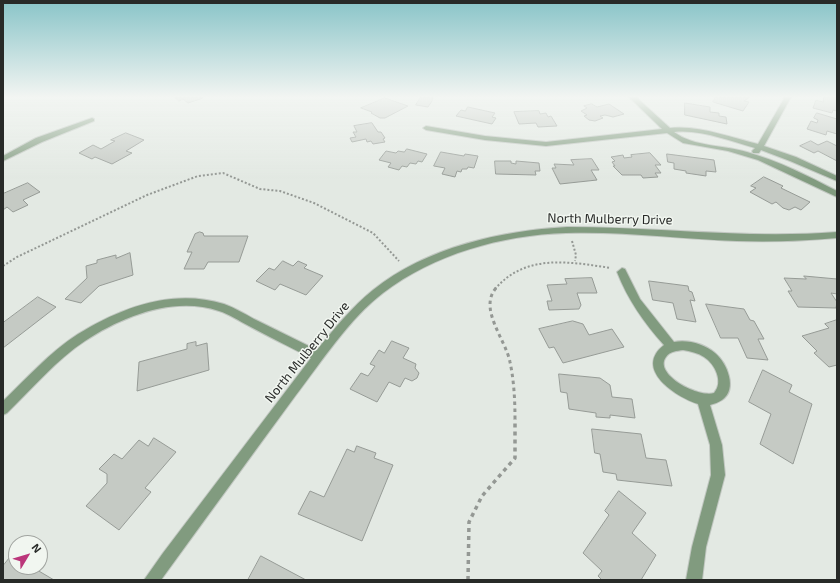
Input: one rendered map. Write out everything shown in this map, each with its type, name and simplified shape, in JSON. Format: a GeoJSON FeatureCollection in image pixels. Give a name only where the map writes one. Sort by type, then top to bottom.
{"type":"FeatureCollection","features":[{"type":"Feature","properties":{"kind":"street"},"geometry":{"type":"LineString","coordinates":[[3,159],[39,140],[81,124]]}},
{"type":"Feature","properties":{"kind":"street"},"geometry":{"type":"LineString","coordinates":[[662,124],[668,131],[682,140],[733,150],[752,156],[798,174],[837,194]]}},
{"type":"Feature","properties":{"kind":"street"},"geometry":{"type":"LineString","coordinates":[[752,156],[760,147],[773,124]]}},
{"type":"Feature","properties":{"kind":"street"},"geometry":{"type":"LineString","coordinates":[[426,128],[485,138],[546,144],[682,130],[707,133],[760,147],[793,159],[837,180]]}},
{"type":"Feature","properties":{"kind":"street","name":"North Mulberry Drive"},"geometry":{"type":"LineString","coordinates":[[152,580],[318,356],[365,302],[380,290],[418,268],[483,242],[531,232],[568,230],[771,239],[837,235]]}},
{"type":"Feature","properties":{"kind":"street"},"geometry":{"type":"LineString","coordinates":[[622,272],[628,291],[640,310],[671,346]]}},
{"type":"Feature","properties":{"kind":"street"},"geometry":{"type":"LineString","coordinates":[[3,409],[58,356],[81,338],[106,324],[143,308],[178,301],[200,302],[223,308],[318,356]]}},
{"type":"Feature","properties":{"kind":"street"},"geometry":{"type":"LineString","coordinates":[[683,345],[697,348],[711,356],[721,367],[725,379],[724,390],[716,397],[703,400],[687,396],[672,387],[662,375],[658,362],[662,352],[671,346],[683,345]]}},
{"type":"Feature","properties":{"kind":"street"},"geometry":{"type":"LineString","coordinates":[[694,580],[699,546],[718,475],[716,445],[703,400]]}},
{"type":"Feature","properties":{"kind":"path"},"geometry":{"type":"LineString","coordinates":[[3,266],[147,194],[198,176],[223,173],[240,182],[260,189],[280,191],[314,203],[372,233],[399,261]]}},
{"type":"Feature","properties":{"kind":"path"},"geometry":{"type":"LineString","coordinates":[[572,241],[576,261]]}},
{"type":"Feature","properties":{"kind":"path"},"geometry":{"type":"LineString","coordinates":[[468,580],[469,522],[482,496],[515,458],[515,399],[510,362],[507,350],[495,328],[489,301],[492,292],[498,285],[517,270],[526,266],[565,260],[619,269],[622,272]]}},
{"type":"Feature","properties":{"kind":"building"},"geometry":{"type":"Polygon","coordinates":[[[373,124],[378,132],[381,132],[385,138],[383,139],[385,142],[373,144],[371,141],[367,142],[366,139],[352,142],[350,138],[356,137],[353,132],[357,132],[354,126],[373,124]]]}},
{"type":"Feature","properties":{"kind":"building"},"geometry":{"type":"Polygon","coordinates":[[[537,124],[556,124],[557,126],[538,127],[537,124]]]}},
{"type":"Feature","properties":{"kind":"building"},"geometry":{"type":"Polygon","coordinates":[[[809,124],[837,124],[837,134],[827,131],[826,135],[807,129],[809,124]]]}},
{"type":"Feature","properties":{"kind":"building"},"geometry":{"type":"Polygon","coordinates":[[[126,133],[144,140],[126,151],[132,153],[112,164],[95,157],[92,159],[79,153],[93,145],[101,149],[115,141],[111,140],[126,133]]]}},
{"type":"Feature","properties":{"kind":"building"},"geometry":{"type":"Polygon","coordinates":[[[811,141],[818,145],[827,141],[837,146],[837,161],[818,151],[814,153],[800,146],[811,141]]]}},
{"type":"Feature","properties":{"kind":"building"},"geometry":{"type":"Polygon","coordinates":[[[407,149],[427,154],[422,162],[418,161],[416,164],[410,163],[407,167],[402,166],[399,170],[388,167],[391,163],[379,160],[386,151],[396,153],[398,151],[404,152],[407,149]]]}},
{"type":"Feature","properties":{"kind":"building"},"geometry":{"type":"Polygon","coordinates":[[[441,152],[464,156],[465,154],[478,156],[474,168],[468,167],[467,169],[462,169],[461,172],[457,171],[455,177],[442,174],[445,168],[434,166],[441,152]]]}},
{"type":"Feature","properties":{"kind":"building"},"geometry":{"type":"Polygon","coordinates":[[[650,153],[661,165],[655,165],[661,173],[655,173],[658,177],[643,178],[641,175],[622,175],[613,166],[615,166],[612,162],[615,161],[611,157],[623,155],[624,158],[632,157],[631,155],[650,153]]]}},
{"type":"Feature","properties":{"kind":"building"},"geometry":{"type":"Polygon","coordinates":[[[667,154],[714,160],[716,172],[706,171],[706,176],[686,173],[686,171],[674,169],[674,163],[668,162],[667,154]]]}},
{"type":"Feature","properties":{"kind":"building"},"geometry":{"type":"Polygon","coordinates":[[[592,159],[599,170],[591,170],[597,180],[560,184],[552,168],[556,168],[554,164],[574,165],[571,160],[592,159]]]}},
{"type":"Feature","properties":{"kind":"building"},"geometry":{"type":"Polygon","coordinates":[[[495,161],[511,161],[511,163],[516,164],[516,161],[539,163],[540,171],[535,171],[536,175],[496,174],[495,161]]]}},
{"type":"Feature","properties":{"kind":"building"},"geometry":{"type":"Polygon","coordinates":[[[764,177],[783,186],[781,188],[810,202],[801,210],[795,207],[789,210],[783,208],[776,202],[772,204],[750,192],[756,188],[751,186],[764,177]]]}},
{"type":"Feature","properties":{"kind":"building"},"geometry":{"type":"Polygon","coordinates":[[[28,183],[40,192],[23,200],[28,205],[13,212],[7,207],[3,210],[3,194],[28,183]]]}},
{"type":"Feature","properties":{"kind":"building"},"geometry":{"type":"Polygon","coordinates":[[[200,232],[203,233],[204,236],[248,236],[239,262],[208,262],[204,269],[184,269],[192,252],[187,252],[195,234],[200,232]]]}},
{"type":"Feature","properties":{"kind":"building"},"geometry":{"type":"Polygon","coordinates":[[[130,253],[133,275],[99,286],[81,303],[65,299],[87,278],[86,266],[97,263],[97,260],[116,255],[116,258],[130,253]]]}},
{"type":"Feature","properties":{"kind":"building"},"geometry":{"type":"Polygon","coordinates":[[[283,261],[293,266],[298,261],[307,265],[304,268],[323,276],[306,295],[280,284],[275,290],[256,281],[269,268],[274,270],[283,261]]]}},
{"type":"Feature","properties":{"kind":"building"},"geometry":{"type":"Polygon","coordinates":[[[804,276],[837,279],[837,294],[831,293],[837,302],[836,308],[798,307],[788,291],[792,291],[784,278],[806,279],[804,276]]]}},
{"type":"Feature","properties":{"kind":"building"},"geometry":{"type":"Polygon","coordinates":[[[592,278],[597,293],[577,293],[581,305],[579,309],[549,310],[547,301],[552,301],[547,285],[567,284],[565,279],[592,278]]]}},
{"type":"Feature","properties":{"kind":"building"},"geometry":{"type":"Polygon","coordinates":[[[649,281],[688,286],[689,291],[692,292],[695,301],[690,300],[696,322],[677,319],[673,303],[653,300],[649,281]]]}},
{"type":"Feature","properties":{"kind":"building"},"geometry":{"type":"Polygon","coordinates":[[[38,297],[56,307],[3,348],[3,323],[38,297]]]}},
{"type":"Feature","properties":{"kind":"building"},"geometry":{"type":"Polygon","coordinates":[[[706,304],[744,309],[750,320],[754,321],[764,339],[758,339],[768,360],[747,358],[738,338],[721,338],[706,304]]]}},
{"type":"Feature","properties":{"kind":"building"},"geometry":{"type":"Polygon","coordinates":[[[837,320],[837,365],[829,367],[814,353],[817,351],[802,336],[829,328],[825,324],[837,320]]]}},
{"type":"Feature","properties":{"kind":"building"},"geometry":{"type":"Polygon","coordinates":[[[573,321],[583,324],[589,335],[612,329],[624,347],[563,363],[554,347],[549,348],[539,329],[573,321]]]}},
{"type":"Feature","properties":{"kind":"building"},"geometry":{"type":"Polygon","coordinates":[[[392,341],[409,348],[403,358],[416,364],[415,368],[419,373],[417,378],[412,381],[405,378],[400,387],[389,382],[377,402],[350,389],[361,373],[368,376],[375,366],[370,364],[379,350],[384,353],[392,341]]]}},
{"type":"Feature","properties":{"kind":"building"},"geometry":{"type":"Polygon","coordinates":[[[196,342],[196,346],[207,343],[209,370],[137,391],[139,362],[187,349],[187,344],[196,342]]]}},
{"type":"Feature","properties":{"kind":"building"},"geometry":{"type":"Polygon","coordinates":[[[763,370],[792,385],[789,392],[812,404],[793,464],[760,444],[771,414],[749,402],[763,370]]]}},
{"type":"Feature","properties":{"kind":"building"},"geometry":{"type":"Polygon","coordinates":[[[559,374],[600,378],[610,385],[612,397],[632,399],[635,418],[610,415],[610,418],[596,417],[596,413],[569,409],[567,393],[561,392],[559,374]]]}},
{"type":"Feature","properties":{"kind":"building"},"geometry":{"type":"Polygon","coordinates":[[[592,429],[641,434],[646,458],[666,460],[672,486],[617,480],[616,474],[603,472],[600,454],[595,453],[592,429]]]}},
{"type":"Feature","properties":{"kind":"building"},"geometry":{"type":"Polygon","coordinates":[[[154,438],[176,452],[145,488],[151,492],[119,530],[86,506],[107,483],[107,474],[99,469],[114,454],[122,459],[139,440],[148,446],[154,438]]]}},
{"type":"Feature","properties":{"kind":"building"},"geometry":{"type":"Polygon","coordinates":[[[357,446],[376,453],[374,458],[393,465],[362,541],[298,514],[310,491],[324,497],[347,449],[354,452],[357,446]]]}},
{"type":"Feature","properties":{"kind":"building"},"geometry":{"type":"Polygon","coordinates":[[[619,491],[646,513],[632,533],[656,555],[641,580],[602,580],[598,576],[602,571],[583,553],[609,515],[605,511],[619,491]]]}},
{"type":"Feature","properties":{"kind":"building"},"geometry":{"type":"Polygon","coordinates":[[[261,556],[306,580],[248,580],[261,556]]]}},
{"type":"Feature","properties":{"kind":"building"},"geometry":{"type":"Polygon","coordinates":[[[8,560],[8,575],[46,575],[54,580],[3,580],[3,566],[8,560]]]}}]}
